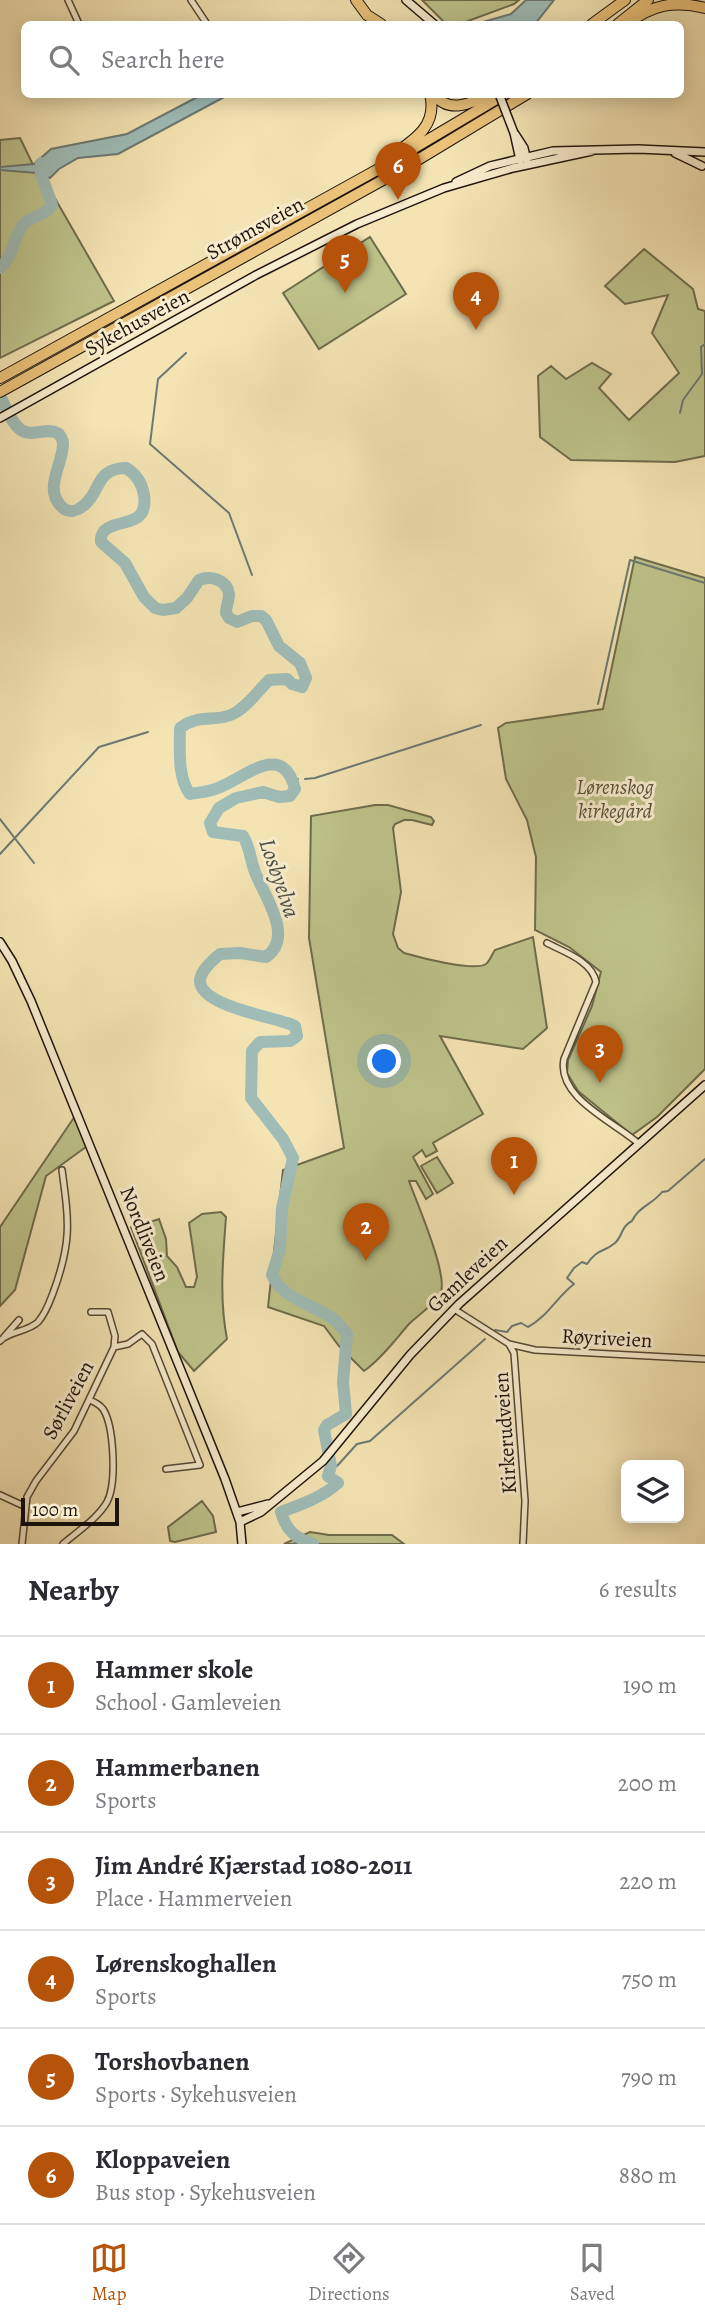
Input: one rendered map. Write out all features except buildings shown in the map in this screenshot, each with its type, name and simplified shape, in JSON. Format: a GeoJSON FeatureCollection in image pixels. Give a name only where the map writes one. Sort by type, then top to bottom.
{"type":"FeatureCollection","features":[{"type":"Feature","properties":{"kind":"highway"},"geometry":{"type":"LineString","coordinates":[[597,21],[627,0]]}},
{"type":"Feature","properties":{"kind":"highway"},"geometry":{"type":"LineString","coordinates":[[602,21],[627,0]]}},
{"type":"Feature","properties":{"kind":"highway"},"geometry":{"type":"LineString","coordinates":[[622,21],[648,0]]}},
{"type":"Feature","properties":{"kind":"highway"},"geometry":{"type":"LineString","coordinates":[[359,1],[367,15],[376,21]]}},
{"type":"Feature","properties":{"kind":"highway"},"geometry":{"type":"LineString","coordinates":[[631,21],[648,10],[665,4],[705,8]]}},
{"type":"Feature","properties":{"kind":"highway"},"geometry":{"type":"LineString","coordinates":[[198,269],[410,143],[431,118],[432,98]]}},
{"type":"Feature","properties":{"kind":"highway"},"geometry":{"type":"LineString","coordinates":[[436,98],[443,104],[453,106],[464,105],[480,98]]}},
{"type":"Feature","properties":{"kind":"highway","name":"Strømsveien"},"geometry":{"type":"LineString","coordinates":[[1,378],[424,144],[496,98]]}},
{"type":"Feature","properties":{"kind":"highway","name":"Strømsveien"},"geometry":{"type":"LineString","coordinates":[[3,390],[390,176],[522,98]]}},
{"type":"Feature","properties":{"kind":"main road"},"geometry":{"type":"LineString","coordinates":[[406,0],[430,21]]}},
{"type":"Feature","properties":{"kind":"main road"},"geometry":{"type":"LineString","coordinates":[[503,98],[524,160]]}},
{"type":"Feature","properties":{"kind":"main road","name":"Sykehusveien"},"geometry":{"type":"LineString","coordinates":[[0,418],[299,252],[484,169],[524,160],[592,151],[638,149],[705,153]]}},
{"type":"Feature","properties":{"kind":"main road","name":"Sykehusveien"},"geometry":{"type":"LineString","coordinates":[[670,151],[704,169]]}},
{"type":"Feature","properties":{"kind":"main road"},"geometry":{"type":"LineString","coordinates":[[704,169],[705,153]]}},
{"type":"Feature","properties":{"kind":"main road","name":"Nordliveien"},"geometry":{"type":"LineString","coordinates":[[0,942],[31,1001],[237,1512],[242,1544]]}},
{"type":"Feature","properties":{"kind":"main road","name":"Gamleveien"},"geometry":{"type":"LineString","coordinates":[[240,1522],[261,1512],[316,1467],[335,1448],[410,1355],[454,1309],[705,1085]]}},
{"type":"Feature","properties":{"kind":"main road","name":"Gamleveien"},"geometry":{"type":"LineString","coordinates":[[237,1512],[268,1504]]}},
{"type":"Feature","properties":{"kind":"street"},"geometry":{"type":"LineString","coordinates":[[68,0],[78,21]]}},
{"type":"Feature","properties":{"kind":"street"},"geometry":{"type":"LineString","coordinates":[[191,0],[205,21]]}},
{"type":"Feature","properties":{"kind":"street"},"geometry":{"type":"LineString","coordinates":[[547,943],[583,963],[594,974],[596,982],[564,1059],[562,1073],[576,1096],[639,1144]]}},
{"type":"Feature","properties":{"kind":"street"},"geometry":{"type":"LineString","coordinates":[[2,1339],[37,1323],[46,1311],[62,1269],[69,1230],[62,1170]]}},
{"type":"Feature","properties":{"kind":"street","name":"Kirkerudveien"},"geometry":{"type":"LineString","coordinates":[[454,1309],[509,1344],[514,1353],[525,1501],[523,1544]]}},
{"type":"Feature","properties":{"kind":"street","name":"Sørliveien"},"geometry":{"type":"LineString","coordinates":[[22,1544],[24,1506],[36,1481],[74,1431],[114,1347],[115,1336],[108,1312],[91,1312]]}},
{"type":"Feature","properties":{"kind":"street"},"geometry":{"type":"LineString","coordinates":[[2,1339],[19,1320]]}},
{"type":"Feature","properties":{"kind":"street","name":"Sørliveien"},"geometry":{"type":"LineString","coordinates":[[114,1347],[128,1344],[142,1334],[157,1354],[200,1465],[166,1469]]}},
{"type":"Feature","properties":{"kind":"street","name":"Røyriveien"},"geometry":{"type":"LineString","coordinates":[[509,1344],[535,1350],[705,1359]]}},
{"type":"Feature","properties":{"kind":"street"},"geometry":{"type":"LineString","coordinates":[[63,1544],[103,1507],[111,1489],[113,1465],[106,1416],[97,1403],[89,1399]]}},
{"type":"Feature","properties":{"kind":"street"},"geometry":{"type":"LineString","coordinates":[[0,1495],[24,1506]]}},
{"type":"Feature","properties":{"kind":"green space"},"geometry":{"type":"Polygon","coordinates":[[[422,0],[519,0],[468,21],[443,21],[422,0]]]}},
{"type":"Feature","properties":{"kind":"green space"},"geometry":{"type":"Polygon","coordinates":[[[20,138],[37,173],[41,174],[114,301],[0,358],[0,140],[20,138]]]}},
{"type":"Feature","properties":{"kind":"green space"},"geometry":{"type":"Polygon","coordinates":[[[370,237],[406,294],[319,349],[283,293],[370,237]]]}},
{"type":"Feature","properties":{"kind":"green space"},"geometry":{"type":"Polygon","coordinates":[[[644,249],[693,289],[698,309],[705,311],[705,456],[675,462],[571,460],[540,437],[538,376],[551,366],[566,379],[592,363],[611,374],[599,388],[629,420],[679,373],[652,333],[668,295],[625,304],[605,286],[644,249]]]}},
{"type":"Feature","properties":{"kind":"green space","name":"Lørenskog kirkegård"},"geometry":{"type":"Polygon","coordinates":[[[635,557],[705,578],[705,1069],[657,1117],[632,1135],[578,1091],[567,1073],[568,1060],[592,1006],[601,972],[569,947],[535,930],[536,857],[527,820],[506,779],[498,728],[506,723],[603,709],[635,557]]]}},
{"type":"Feature","properties":{"kind":"green space"},"geometry":{"type":"Polygon","coordinates":[[[388,805],[431,817],[434,821],[432,825],[404,820],[393,828],[401,892],[393,934],[398,948],[404,953],[433,960],[480,966],[487,963],[495,950],[533,937],[547,1028],[523,1049],[440,1036],[483,1114],[433,1143],[437,1151],[426,1157],[422,1150],[413,1157],[433,1194],[426,1199],[416,1181],[409,1181],[436,1256],[442,1285],[440,1294],[364,1371],[324,1326],[268,1307],[283,1170],[344,1148],[309,938],[311,816],[388,805]]]}},
{"type":"Feature","properties":{"kind":"green space"},"geometry":{"type":"Polygon","coordinates":[[[77,1113],[90,1144],[46,1176],[15,1290],[0,1306],[0,1227],[77,1113]]]}},
{"type":"Feature","properties":{"kind":"green space"},"geometry":{"type":"Polygon","coordinates":[[[437,1157],[453,1183],[437,1193],[421,1166],[437,1157]]]}},
{"type":"Feature","properties":{"kind":"green space"},"geometry":{"type":"Polygon","coordinates":[[[221,1212],[226,1217],[222,1293],[227,1339],[194,1371],[178,1352],[131,1227],[133,1225],[141,1232],[146,1230],[147,1223],[159,1219],[166,1239],[167,1256],[177,1267],[186,1287],[194,1287],[197,1277],[189,1223],[202,1214],[221,1212]]]}},
{"type":"Feature","properties":{"kind":"green space"},"geometry":{"type":"Polygon","coordinates":[[[202,1501],[213,1516],[216,1532],[170,1541],[168,1527],[202,1501]]]}},
{"type":"Feature","properties":{"kind":"green space"},"geometry":{"type":"Polygon","coordinates":[[[310,1532],[329,1535],[392,1535],[404,1544],[284,1544],[310,1532]]]}},
{"type":"Feature","properties":{"kind":"water"},"geometry":{"type":"Polygon","coordinates":[[[526,0],[554,0],[537,21],[486,21],[511,14],[526,0]]]}},
{"type":"Feature","properties":{"kind":"water"},"geometry":{"type":"Polygon","coordinates":[[[195,98],[222,98],[118,154],[78,158],[50,178],[37,173],[0,170],[0,167],[34,164],[51,149],[127,134],[195,98]]]}},
{"type":"Feature","properties":{"kind":"waterway","name":"Losbyelva"},"geometry":{"type":"LineString","coordinates":[[0,268],[8,259],[24,224],[52,205],[41,174],[41,163]]}},
{"type":"Feature","properties":{"kind":"waterway"},"geometry":{"type":"LineString","coordinates":[[680,413],[683,400],[702,374],[701,347],[705,344]]}},
{"type":"Feature","properties":{"kind":"waterway"},"geometry":{"type":"LineString","coordinates":[[186,353],[158,379],[150,444],[229,513],[252,575]]}},
{"type":"Feature","properties":{"kind":"waterway","name":"Losbyelva"},"geometry":{"type":"LineString","coordinates":[[0,396],[21,430],[30,433],[54,432],[62,438],[54,493],[65,510],[73,511],[83,506],[104,477],[116,469],[126,468],[138,479],[144,495],[142,513],[130,521],[109,527],[102,534],[101,542],[125,563],[144,597],[155,608],[176,608],[187,598],[199,580],[218,580],[228,589],[226,613],[229,618],[237,622],[252,616],[261,616],[266,620],[279,646],[300,663],[306,678],[302,687],[287,679],[269,680],[248,703],[233,714],[187,723],[180,728],[180,753],[181,771],[190,794],[212,790],[259,767],[270,765],[280,766],[289,774],[295,789],[290,796],[279,797],[263,792],[236,798],[219,808],[210,823],[213,832],[243,836],[255,872],[275,916],[278,939],[274,949],[266,957],[240,953],[220,954],[205,969],[200,980],[203,989],[225,1004],[295,1026],[297,1036],[290,1041],[260,1042],[252,1051],[251,1098],[283,1139],[293,1158],[282,1208],[280,1249],[272,1275],[284,1291],[328,1315],[347,1334],[343,1382],[346,1414],[327,1425],[324,1430],[331,1466],[328,1476],[338,1483],[318,1497],[281,1512],[292,1532],[313,1544]]}},
{"type":"Feature","properties":{"kind":"waterway"},"geometry":{"type":"LineString","coordinates":[[598,704],[630,560],[705,583]]}},
{"type":"Feature","properties":{"kind":"waterway"},"geometry":{"type":"LineString","coordinates":[[305,779],[481,725]]}},
{"type":"Feature","properties":{"kind":"waterway"},"geometry":{"type":"LineString","coordinates":[[0,854],[99,747],[148,732]]}},
{"type":"Feature","properties":{"kind":"waterway","name":"Losbyelva"},"geometry":{"type":"LineString","coordinates":[[292,780],[298,779]]}},
{"type":"Feature","properties":{"kind":"waterway"},"geometry":{"type":"LineString","coordinates":[[0,819],[34,863]]}},
{"type":"Feature","properties":{"kind":"waterway"},"geometry":{"type":"LineString","coordinates":[[495,1330],[507,1332],[512,1326],[521,1323],[528,1327],[541,1318],[574,1284],[567,1278],[574,1268],[582,1262],[587,1264],[598,1253],[615,1243],[638,1212],[662,1192],[668,1191],[705,1159]]}},
{"type":"Feature","properties":{"kind":"waterway"},"geometry":{"type":"LineString","coordinates":[[331,1466],[337,1466],[357,1444],[370,1441],[485,1339]]}},
{"type":"Feature","properties":{"kind":"waterway","name":"Losbyelva"},"geometry":{"type":"LineString","coordinates":[[294,1544],[297,1538]]}},
{"type":"Feature","properties":{"kind":"place","name":"Kloppaveien"},"geometry":{"type":"Point","coordinates":[398,200]}},
{"type":"Feature","properties":{"kind":"place","name":"Torshovbanen"},"geometry":{"type":"Point","coordinates":[345,293]}},
{"type":"Feature","properties":{"kind":"place","name":"Lørenskoghallen"},"geometry":{"type":"Point","coordinates":[476,330]}},
{"type":"Feature","properties":{"kind":"place","name":"Jim André Kjærstad 1080-2011"},"geometry":{"type":"Point","coordinates":[600,1083]}},
{"type":"Feature","properties":{"kind":"place","name":"Hammer skole"},"geometry":{"type":"Point","coordinates":[514,1195]}},
{"type":"Feature","properties":{"kind":"place","name":"Hammerbanen"},"geometry":{"type":"Point","coordinates":[366,1261]}}]}
